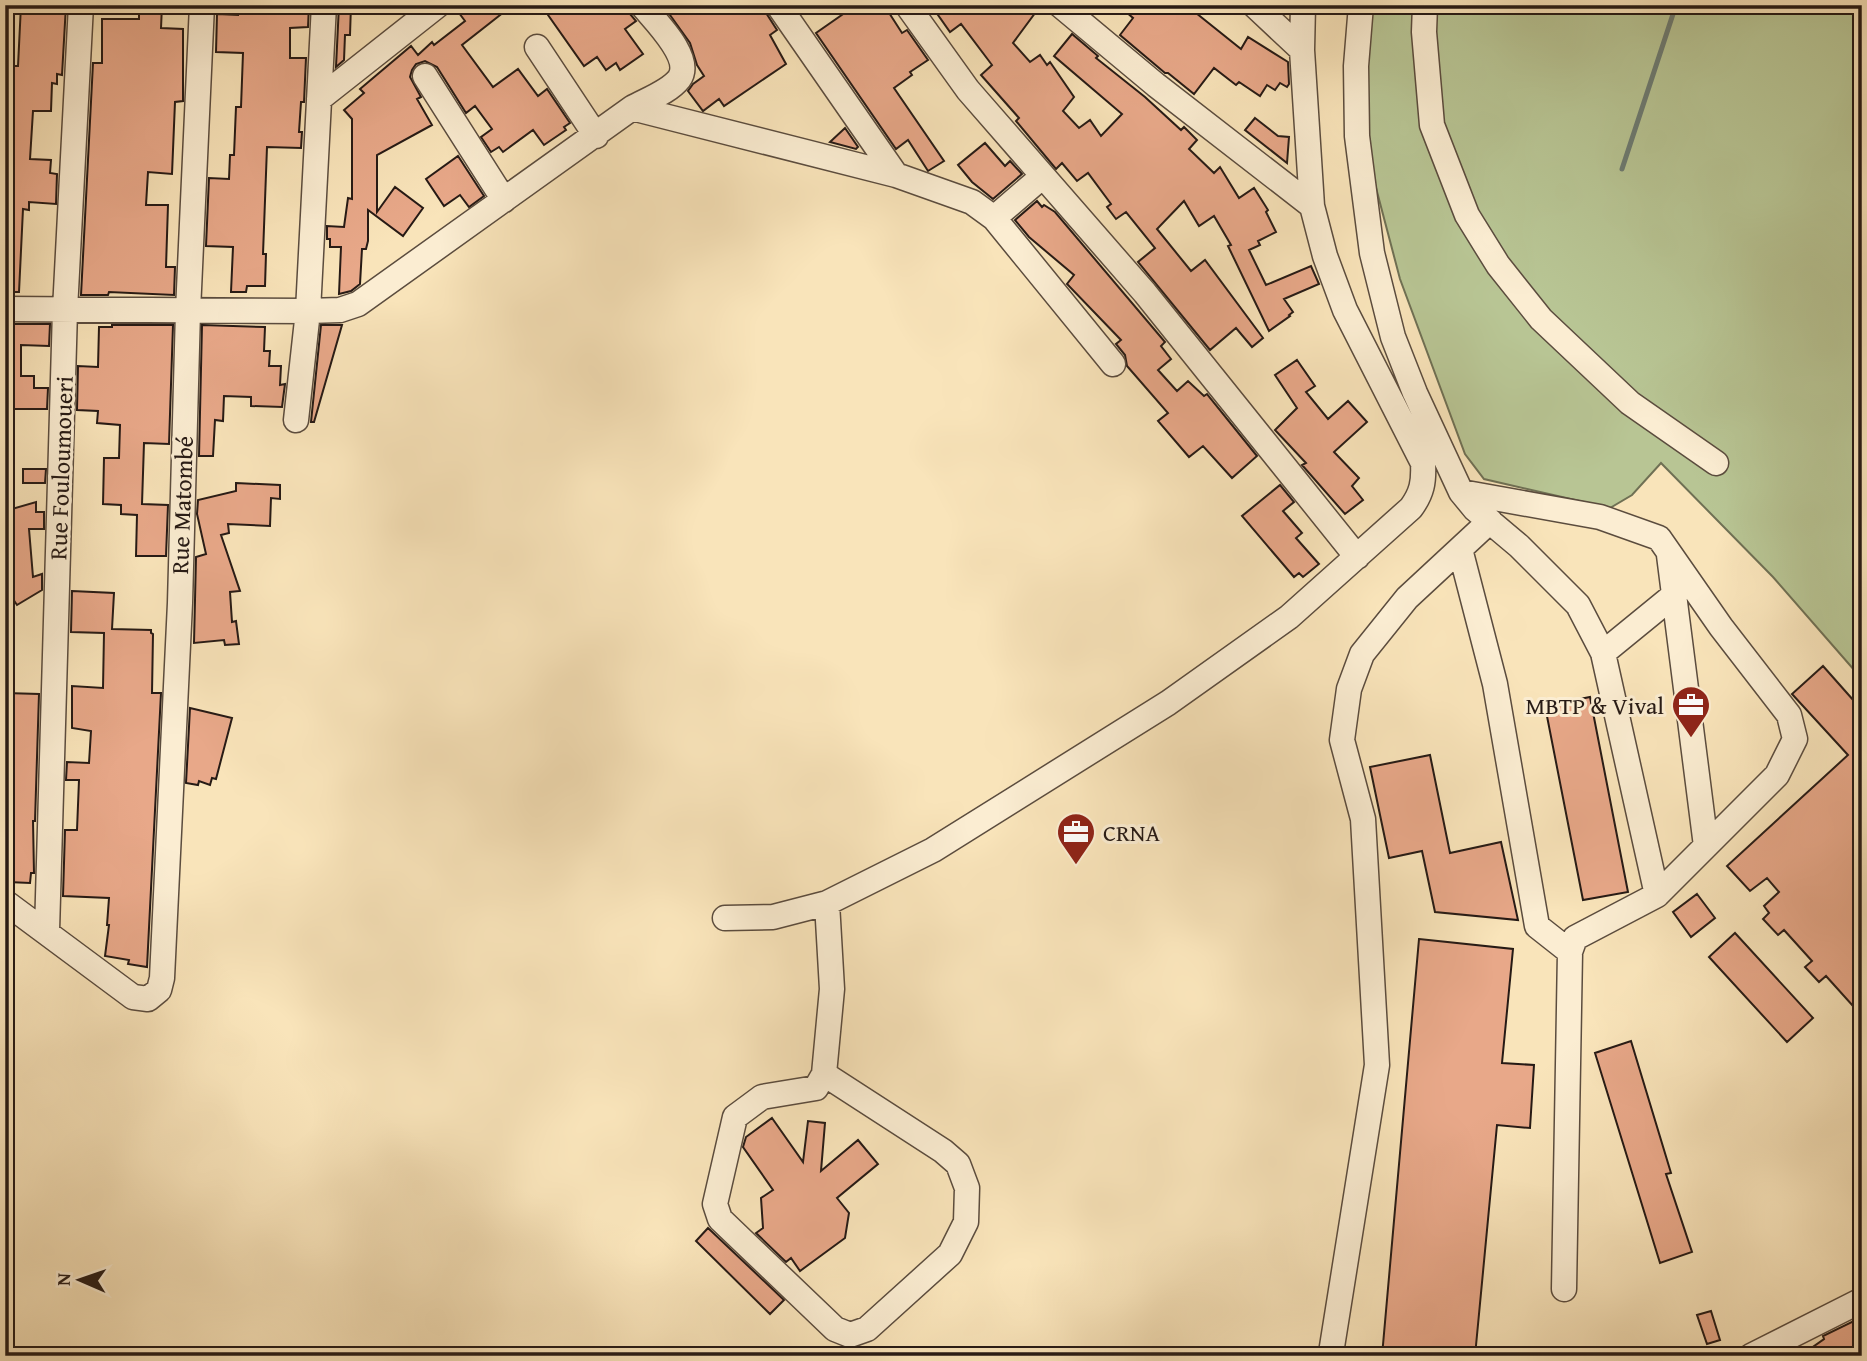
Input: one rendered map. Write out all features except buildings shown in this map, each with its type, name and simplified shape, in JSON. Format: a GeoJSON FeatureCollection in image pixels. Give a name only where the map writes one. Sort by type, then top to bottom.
{"type":"FeatureCollection","features":[{"type":"Feature","properties":{"kind":"street","name":"Rue Fouloumoueri"},"geometry":{"type":"LineString","coordinates":[[47,931],[65,310],[81,5]]}},
{"type":"Feature","properties":{"kind":"street","name":"Rue Matombé"},"geometry":{"type":"LineString","coordinates":[[47,931],[133,997],[148,999],[159,990],[162,978],[180,603],[188,311],[202,5]]}},
{"type":"Feature","properties":{"kind":"street"},"geometry":{"type":"LineString","coordinates":[[296,420],[308,311],[324,5]]}},
{"type":"Feature","properties":{"kind":"street"},"geometry":{"type":"LineString","coordinates":[[319,99],[438,5]]}},
{"type":"Feature","properties":{"kind":"street"},"geometry":{"type":"LineString","coordinates":[[5,309],[308,311],[340,310],[358,304],[632,108],[680,78],[683,69],[678,50],[642,5]]}},
{"type":"Feature","properties":{"kind":"street"},"geometry":{"type":"LineString","coordinates":[[778,5],[896,175]]}},
{"type":"Feature","properties":{"kind":"street"},"geometry":{"type":"LineString","coordinates":[[907,5],[968,90],[1145,293],[1357,557]]}},
{"type":"Feature","properties":{"kind":"street"},"geometry":{"type":"LineString","coordinates":[[1060,5],[1156,85],[1312,206]]}},
{"type":"Feature","properties":{"kind":"street"},"geometry":{"type":"LineString","coordinates":[[1254,5],[1302,50]]}},
{"type":"Feature","properties":{"kind":"street"},"geometry":{"type":"LineString","coordinates":[[725,918],[773,917],[827,903],[933,850],[1168,703],[1290,617],[1411,508],[1420,496],[1424,482],[1423,463],[1345,310],[1325,256],[1312,206],[1302,50],[1303,5]]}},
{"type":"Feature","properties":{"kind":"street"},"geometry":{"type":"LineString","coordinates":[[1361,5],[1356,66],[1357,136],[1372,253],[1393,337],[1415,393],[1461,492],[1475,509],[1519,546],[1578,605],[1603,653],[1657,895]]}},
{"type":"Feature","properties":{"kind":"street"},"geometry":{"type":"LineString","coordinates":[[1425,5],[1424,32],[1432,125],[1467,215],[1498,265],[1541,319],[1630,403],[1716,463]]}},
{"type":"Feature","properties":{"kind":"street"},"geometry":{"type":"LineString","coordinates":[[537,47],[596,135]]}},
{"type":"Feature","properties":{"kind":"street"},"geometry":{"type":"LineString","coordinates":[[425,76],[504,200]]}},
{"type":"Feature","properties":{"kind":"street"},"geometry":{"type":"LineString","coordinates":[[632,108],[896,175],[972,202],[994,218],[1113,364]]}},
{"type":"Feature","properties":{"kind":"street"},"geometry":{"type":"LineString","coordinates":[[994,218],[1043,176]]}},
{"type":"Feature","properties":{"kind":"street"},"geometry":{"type":"LineString","coordinates":[[1461,492],[1600,517],[1659,538],[1721,627],[1789,715],[1795,739],[1777,775],[1657,895],[1575,938],[1570,952],[1564,1289]]}},
{"type":"Feature","properties":{"kind":"street"},"geometry":{"type":"LineString","coordinates":[[1331,1353],[1377,1065],[1363,819],[1342,740],[1349,689],[1362,654],[1407,598],[1490,521]]}},
{"type":"Feature","properties":{"kind":"street"},"geometry":{"type":"LineString","coordinates":[[1460,549],[1495,684],[1537,926],[1570,952]]}},
{"type":"Feature","properties":{"kind":"street"},"geometry":{"type":"LineString","coordinates":[[1669,554],[1706,846]]}},
{"type":"Feature","properties":{"kind":"street"},"geometry":{"type":"LineString","coordinates":[[1603,653],[1674,596]]}},
{"type":"Feature","properties":{"kind":"street"},"geometry":{"type":"LineString","coordinates":[[5,902],[47,931]]}},
{"type":"Feature","properties":{"kind":"street"},"geometry":{"type":"LineString","coordinates":[[824,1074],[943,1151],[958,1164],[967,1188],[966,1222],[950,1254],[867,1329],[850,1335],[835,1329],[720,1219],[715,1204],[734,1117],[762,1097],[816,1088],[824,1074],[832,989],[827,903]]}},
{"type":"Feature","properties":{"kind":"street"},"geometry":{"type":"LineString","coordinates":[[1751,1356],[1862,1300]]}},
{"type":"Feature","properties":{"kind":"green space"},"geometry":{"type":"Polygon","coordinates":[[[1372,5],[1862,5],[1862,679],[1773,577],[1661,463],[1632,495],[1610,508],[1484,479],[1465,454],[1400,279],[1370,165],[1365,79],[1372,5]]]}},
{"type":"Feature","properties":{"kind":"waterway"},"geometry":{"type":"LineString","coordinates":[[1622,169],[1676,5]]}},
{"type":"Feature","properties":{"kind":"place","name":"MBTP & Vival"},"geometry":{"type":"Point","coordinates":[1691,739]}},
{"type":"Feature","properties":{"kind":"place","name":"CRNA"},"geometry":{"type":"Point","coordinates":[1076,866]}}]}
